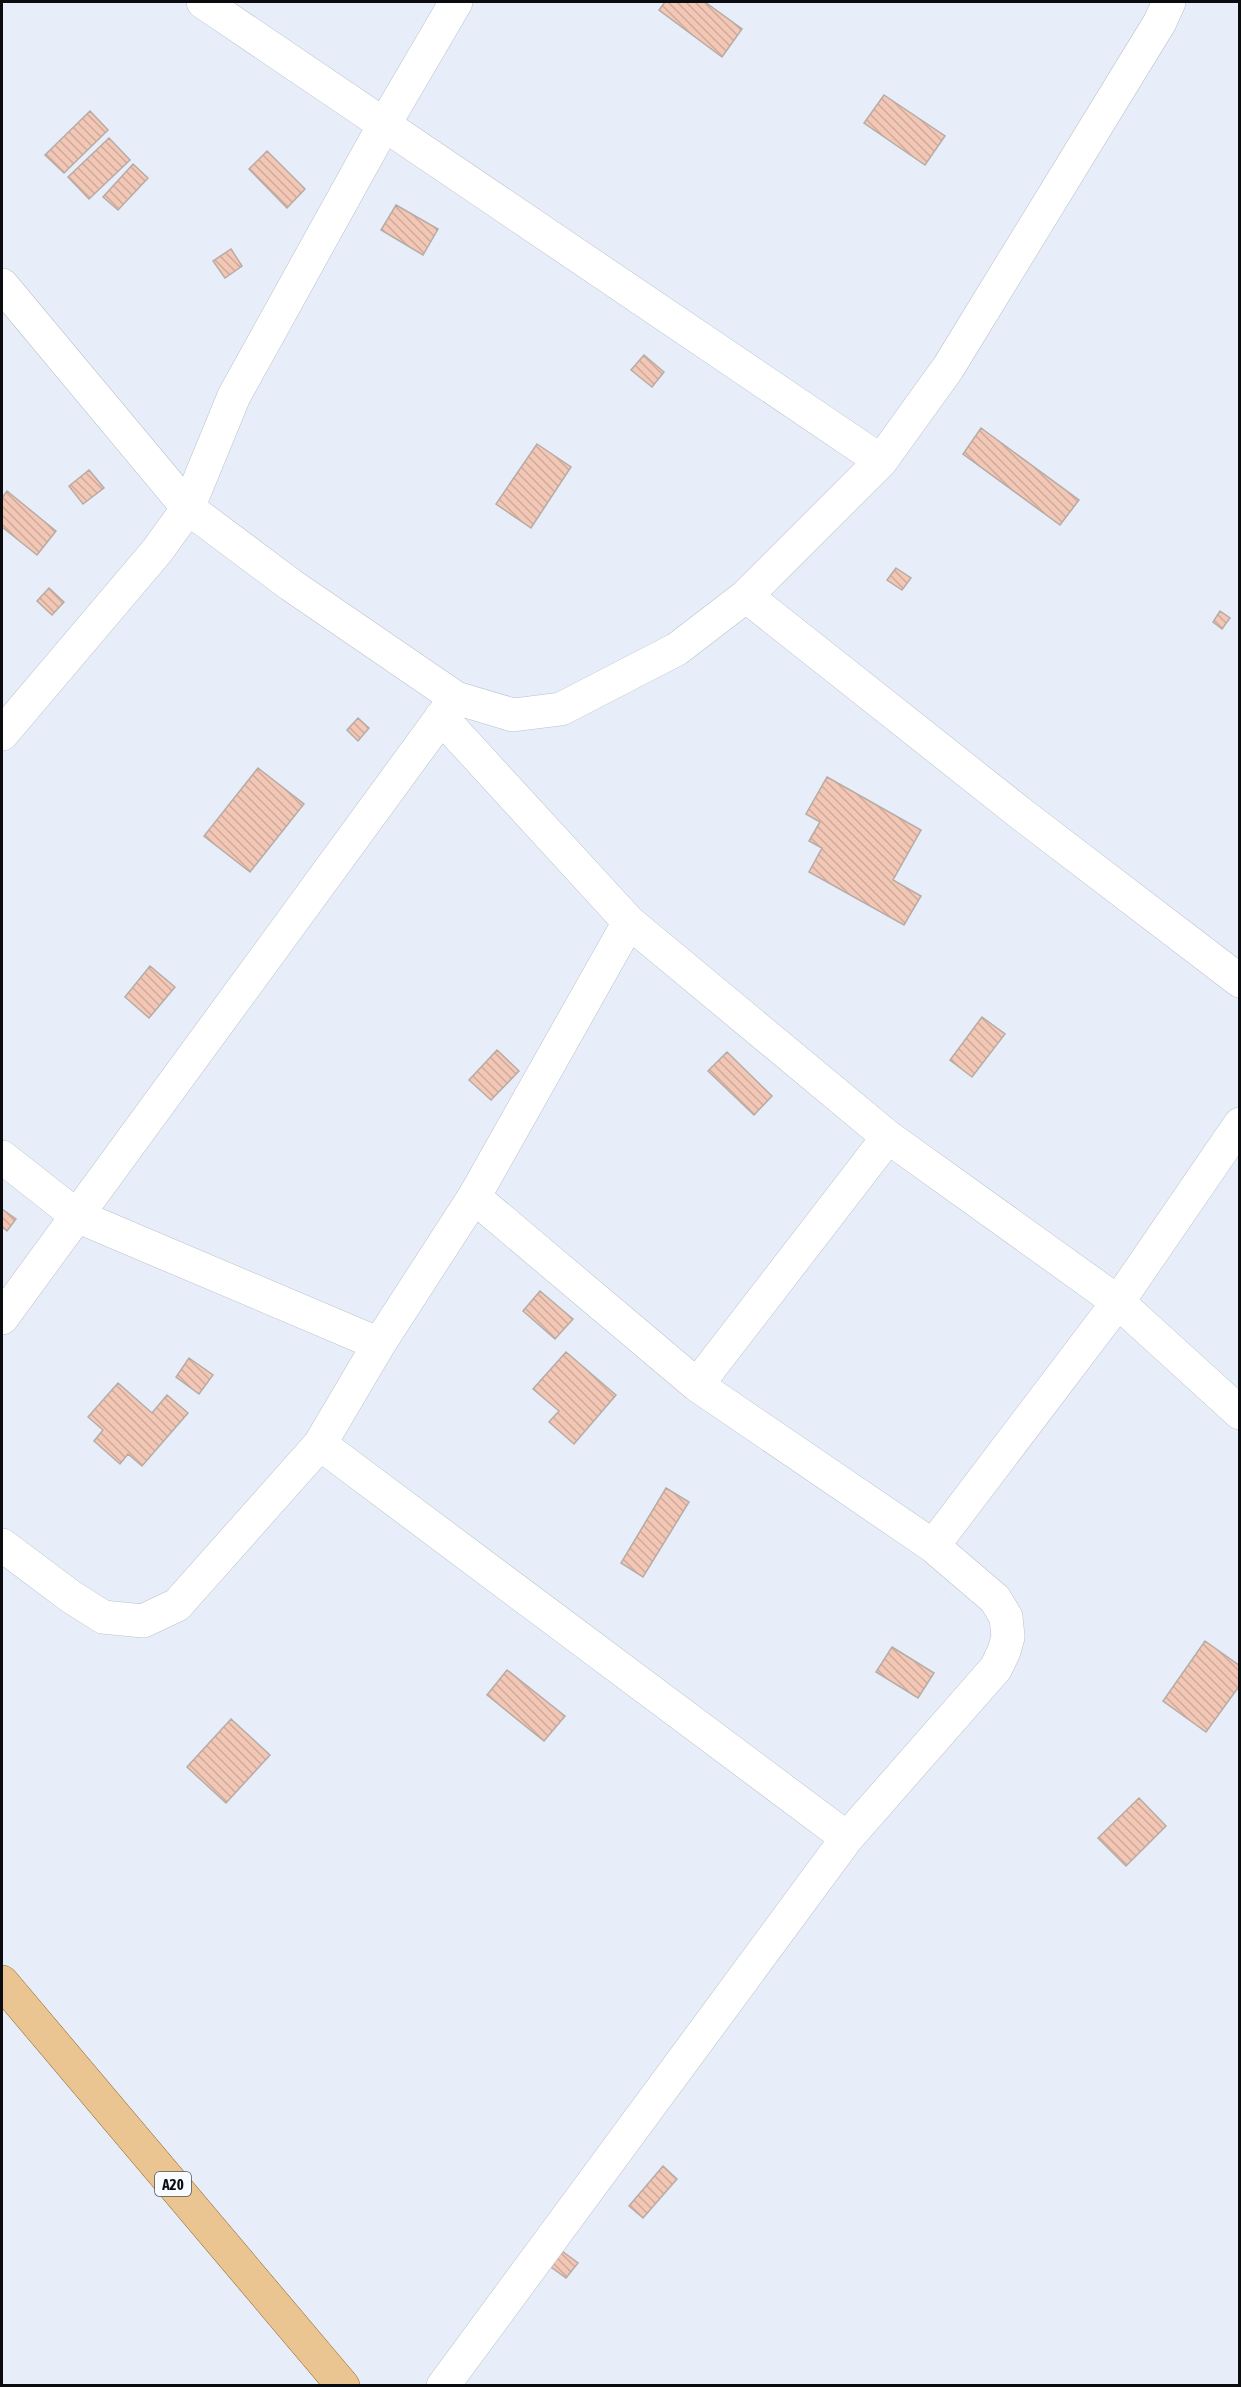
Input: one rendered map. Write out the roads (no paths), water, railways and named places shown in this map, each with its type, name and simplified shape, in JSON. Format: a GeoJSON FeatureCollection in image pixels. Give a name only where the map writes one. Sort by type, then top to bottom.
{"type":"FeatureCollection","features":[{"type":"Feature","properties":{"kind":"main road","name":"A20"},"geometry":{"type":"LineString","coordinates":[[2,1982],[344,2385]]}},
{"type":"Feature","properties":{"kind":"street"},"geometry":{"type":"LineString","coordinates":[[203,2],[881,461]]}},
{"type":"Feature","properties":{"kind":"street"},"geometry":{"type":"LineString","coordinates":[[2,734],[157,551],[188,508],[234,396],[384,125],[456,2]]}},
{"type":"Feature","properties":{"kind":"street"},"geometry":{"type":"LineString","coordinates":[[448,708],[513,715],[561,709],[677,650],[746,597],[881,461],[948,368],[1160,22],[1169,2]]}},
{"type":"Feature","properties":{"kind":"street"},"geometry":{"type":"LineString","coordinates":[[2,285],[188,508],[448,708],[629,922],[888,1137],[1118,1302],[1239,1413]]}},
{"type":"Feature","properties":{"kind":"street"},"geometry":{"type":"LineString","coordinates":[[746,597],[1024,816],[1239,981]]}},
{"type":"Feature","properties":{"kind":"street"},"geometry":{"type":"LineString","coordinates":[[2,1318],[448,708]]}},
{"type":"Feature","properties":{"kind":"street"},"geometry":{"type":"LineString","coordinates":[[2,1545],[70,1596],[103,1617],[143,1621],[177,1605],[320,1444],[380,1344],[474,1197],[629,922]]}},
{"type":"Feature","properties":{"kind":"street"},"geometry":{"type":"LineString","coordinates":[[933,1546],[1118,1302],[1239,1124]]}},
{"type":"Feature","properties":{"kind":"street"},"geometry":{"type":"LineString","coordinates":[[697,1385],[888,1137]]}},
{"type":"Feature","properties":{"kind":"street"},"geometry":{"type":"LineString","coordinates":[[2,1157],[77,1216],[380,1344]]}},
{"type":"Feature","properties":{"kind":"street"},"geometry":{"type":"LineString","coordinates":[[443,2385],[847,1838],[996,1668],[1008,1636],[1006,1617],[995,1599],[933,1546],[697,1385],[474,1197]]}},
{"type":"Feature","properties":{"kind":"street"},"geometry":{"type":"LineString","coordinates":[[320,1444],[847,1838]]}}]}
